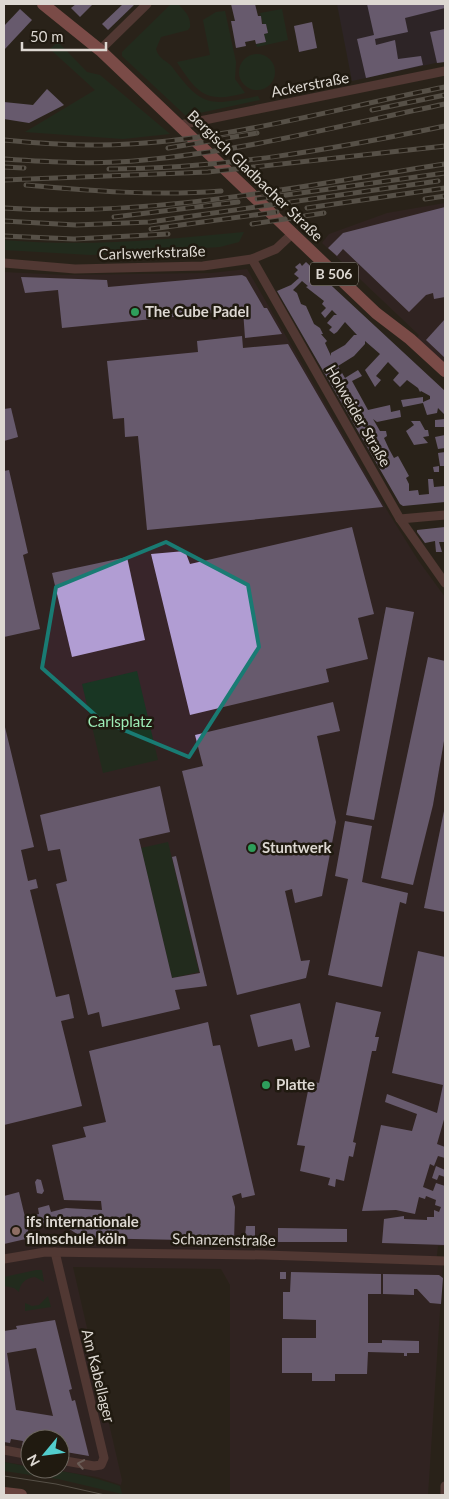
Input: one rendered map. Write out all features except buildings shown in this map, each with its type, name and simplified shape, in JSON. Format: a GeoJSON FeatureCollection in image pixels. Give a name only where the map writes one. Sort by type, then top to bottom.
{"type":"FeatureCollection","features":[{"type":"Feature","properties":{"kind":"main road","name":"Bergisch Gladbacher Straße"},"geometry":{"type":"LineString","coordinates":[[43,4],[100,50],[376,313],[410,339],[445,371]]}},
{"type":"Feature","properties":{"kind":"main road"},"geometry":{"type":"LineString","coordinates":[[4,1493],[20,1495]]}},
{"type":"Feature","properties":{"kind":"street"},"geometry":{"type":"LineString","coordinates":[[100,50],[147,4]]}},
{"type":"Feature","properties":{"kind":"street","name":"Ackerstraße"},"geometry":{"type":"LineString","coordinates":[[180,125],[445,71]]}},
{"type":"Feature","properties":{"kind":"street","name":"Carlswerkstraße"},"geometry":{"type":"LineString","coordinates":[[4,264],[75,269],[203,266],[252,259],[276,249],[292,234]]}},
{"type":"Feature","properties":{"kind":"street","name":"Holweider Straße"},"geometry":{"type":"LineString","coordinates":[[252,259],[400,519],[445,583]]}},
{"type":"Feature","properties":{"kind":"street"},"geometry":{"type":"LineString","coordinates":[[400,519],[445,514]]}},
{"type":"Feature","properties":{"kind":"street","name":"Schanzenstraße"},"geometry":{"type":"LineString","coordinates":[[4,1259],[55,1252],[265,1255],[445,1261]]}},
{"type":"Feature","properties":{"kind":"street","name":"Am Kabellager"},"geometry":{"type":"LineString","coordinates":[[55,1252],[104,1458],[101,1465],[94,1466],[70,1462]]}},
{"type":"Feature","properties":{"kind":"street"},"geometry":{"type":"LineString","coordinates":[[4,1450],[20,1453]]}},
{"type":"Feature","properties":{"kind":"street"},"geometry":{"type":"LineString","coordinates":[[445,1486],[445,1495]]}},
{"type":"Feature","properties":{"kind":"highlighted area"},"geometry":{"type":"Polygon","coordinates":[[[166,542],[248,585],[259,647],[189,757],[102,721],[42,668],[56,587],[166,542]]]}},
{"type":"Feature","properties":{"kind":"shaded area"},"geometry":{"type":"Polygon","coordinates":[[[337,4],[445,4],[445,61],[352,81],[337,4]]]}},
{"type":"Feature","properties":{"kind":"shaded area"},"geometry":{"type":"Polygon","coordinates":[[[445,203],[445,363],[417,338],[419,335],[322,243],[329,234],[387,213],[445,203]]]}},
{"type":"Feature","properties":{"kind":"shaded area"},"geometry":{"type":"Polygon","coordinates":[[[247,269],[388,512],[418,560],[445,597],[445,1246],[438,1246],[436,1263],[443,1265],[428,1495],[230,1495],[230,1285],[221,1269],[73,1267],[122,1480],[121,1485],[97,1477],[70,1472],[70,1429],[20,1429],[20,1464],[4,1462],[4,272],[64,275],[211,273],[247,269]]]}},
{"type":"Feature","properties":{"kind":"green space"},"geometry":{"type":"Polygon","coordinates":[[[171,4],[178,4],[185,12],[190,20],[190,27],[188,30],[161,37],[156,49],[161,58],[171,65],[192,91],[209,101],[229,101],[258,96],[260,100],[186,116],[122,56],[122,52],[171,4]]]}},
{"type":"Feature","properties":{"kind":"green space"},"geometry":{"type":"Polygon","coordinates":[[[282,9],[288,40],[257,47],[256,44],[266,42],[264,34],[268,33],[260,13],[282,9]]]}},
{"type":"Feature","properties":{"kind":"green space"},"geometry":{"type":"Polygon","coordinates":[[[225,11],[236,62],[235,79],[245,93],[221,97],[204,93],[197,88],[177,62],[210,55],[203,20],[216,12],[225,11]]]}},
{"type":"Feature","properties":{"kind":"green space"},"geometry":{"type":"Polygon","coordinates":[[[58,42],[87,72],[100,75],[170,134],[123,139],[25,132],[95,90],[50,49],[58,42]]]}},
{"type":"Feature","properties":{"kind":"green space"},"geometry":{"type":"Polygon","coordinates":[[[257,54],[269,60],[275,72],[269,84],[257,90],[245,84],[239,72],[245,60],[257,54]]]}},
{"type":"Feature","properties":{"kind":"green space"},"geometry":{"type":"Polygon","coordinates":[[[244,232],[239,242],[220,247],[91,255],[4,250],[4,240],[94,243],[244,232]]]}},
{"type":"Feature","properties":{"kind":"green space","name":"Carlsplatz"},"geometry":{"type":"Polygon","coordinates":[[[137,671],[158,760],[103,773],[82,684],[137,671]]]}},
{"type":"Feature","properties":{"kind":"green space"},"geometry":{"type":"Polygon","coordinates":[[[168,842],[199,972],[172,978],[141,848],[168,842]]]}},
{"type":"Feature","properties":{"kind":"green space"},"geometry":{"type":"Polygon","coordinates":[[[42,1270],[44,1282],[35,1277],[29,1278],[22,1284],[19,1292],[14,1288],[4,1286],[4,1277],[42,1270]]]}},
{"type":"Feature","properties":{"kind":"green space"},"geometry":{"type":"Polygon","coordinates":[[[48,1296],[51,1307],[25,1311],[25,1303],[32,1306],[39,1305],[48,1296]]]}},
{"type":"Feature","properties":{"kind":"green space"},"geometry":{"type":"Polygon","coordinates":[[[4,1462],[20,1465],[20,1473],[4,1471],[4,1462]]]}},
{"type":"Feature","properties":{"kind":"green space"},"geometry":{"type":"Polygon","coordinates":[[[70,1473],[98,1479],[120,1486],[122,1494],[58,1479],[70,1479],[70,1473]]]}},
{"type":"Feature","properties":{"kind":"tram line"},"geometry":{"type":"LineString","coordinates":[[4,1476],[56,1484],[105,1495]]}},
{"type":"Feature","properties":{"kind":"railway"},"geometry":{"type":"LineString","coordinates":[[4,140],[50,144],[98,145],[168,141],[248,129],[445,87]]}},
{"type":"Feature","properties":{"kind":"railway"},"geometry":{"type":"LineString","coordinates":[[372,110],[445,95]]}},
{"type":"Feature","properties":{"kind":"railway"},"geometry":{"type":"LineString","coordinates":[[4,159],[91,163],[182,156],[257,144],[445,104]]}},
{"type":"Feature","properties":{"kind":"railway"},"geometry":{"type":"LineString","coordinates":[[109,169],[194,166],[278,156],[320,150],[445,126]]}},
{"type":"Feature","properties":{"kind":"railway"},"geometry":{"type":"LineString","coordinates":[[168,148],[257,133]]}},
{"type":"Feature","properties":{"kind":"railway"},"geometry":{"type":"LineString","coordinates":[[4,180],[208,172],[445,146]]}},
{"type":"Feature","properties":{"kind":"railway"},"geometry":{"type":"LineString","coordinates":[[4,208],[59,210],[170,204],[281,190],[445,164]]}},
{"type":"Feature","properties":{"kind":"railway"},"geometry":{"type":"LineString","coordinates":[[4,167],[24,168]]}},
{"type":"Feature","properties":{"kind":"railway"},"geometry":{"type":"LineString","coordinates":[[257,199],[445,173]]}},
{"type":"Feature","properties":{"kind":"railway"},"geometry":{"type":"LineString","coordinates":[[4,221],[76,225],[150,222],[438,181]]}},
{"type":"Feature","properties":{"kind":"railway"},"geometry":{"type":"LineString","coordinates":[[26,185],[148,193],[221,191]]}},
{"type":"Feature","properties":{"kind":"railway"},"geometry":{"type":"LineString","coordinates":[[307,208],[445,188]]}},
{"type":"Feature","properties":{"kind":"railway"},"geometry":{"type":"LineString","coordinates":[[425,199],[445,196]]}},
{"type":"Feature","properties":{"kind":"railway"},"geometry":{"type":"LineString","coordinates":[[114,217],[238,202]]}},
{"type":"Feature","properties":{"kind":"railway"},"geometry":{"type":"LineString","coordinates":[[151,229],[277,212]]}},
{"type":"Feature","properties":{"kind":"railway"},"geometry":{"type":"LineString","coordinates":[[252,224],[324,213]]}},
{"type":"Feature","properties":{"kind":"railway"},"geometry":{"type":"LineString","coordinates":[[4,236],[74,239],[168,234]]}},
{"type":"Feature","properties":{"kind":"place","name":"The Cube Padel"},"geometry":{"type":"Point","coordinates":[135,312]}},
{"type":"Feature","properties":{"kind":"place","name":"Stuntwerk"},"geometry":{"type":"Point","coordinates":[252,848]}},
{"type":"Feature","properties":{"kind":"place","name":"Platte"},"geometry":{"type":"Point","coordinates":[266,1085]}},
{"type":"Feature","properties":{"kind":"place","name":"ifs internationale filmschule köln"},"geometry":{"type":"Point","coordinates":[16,1231]}}]}
